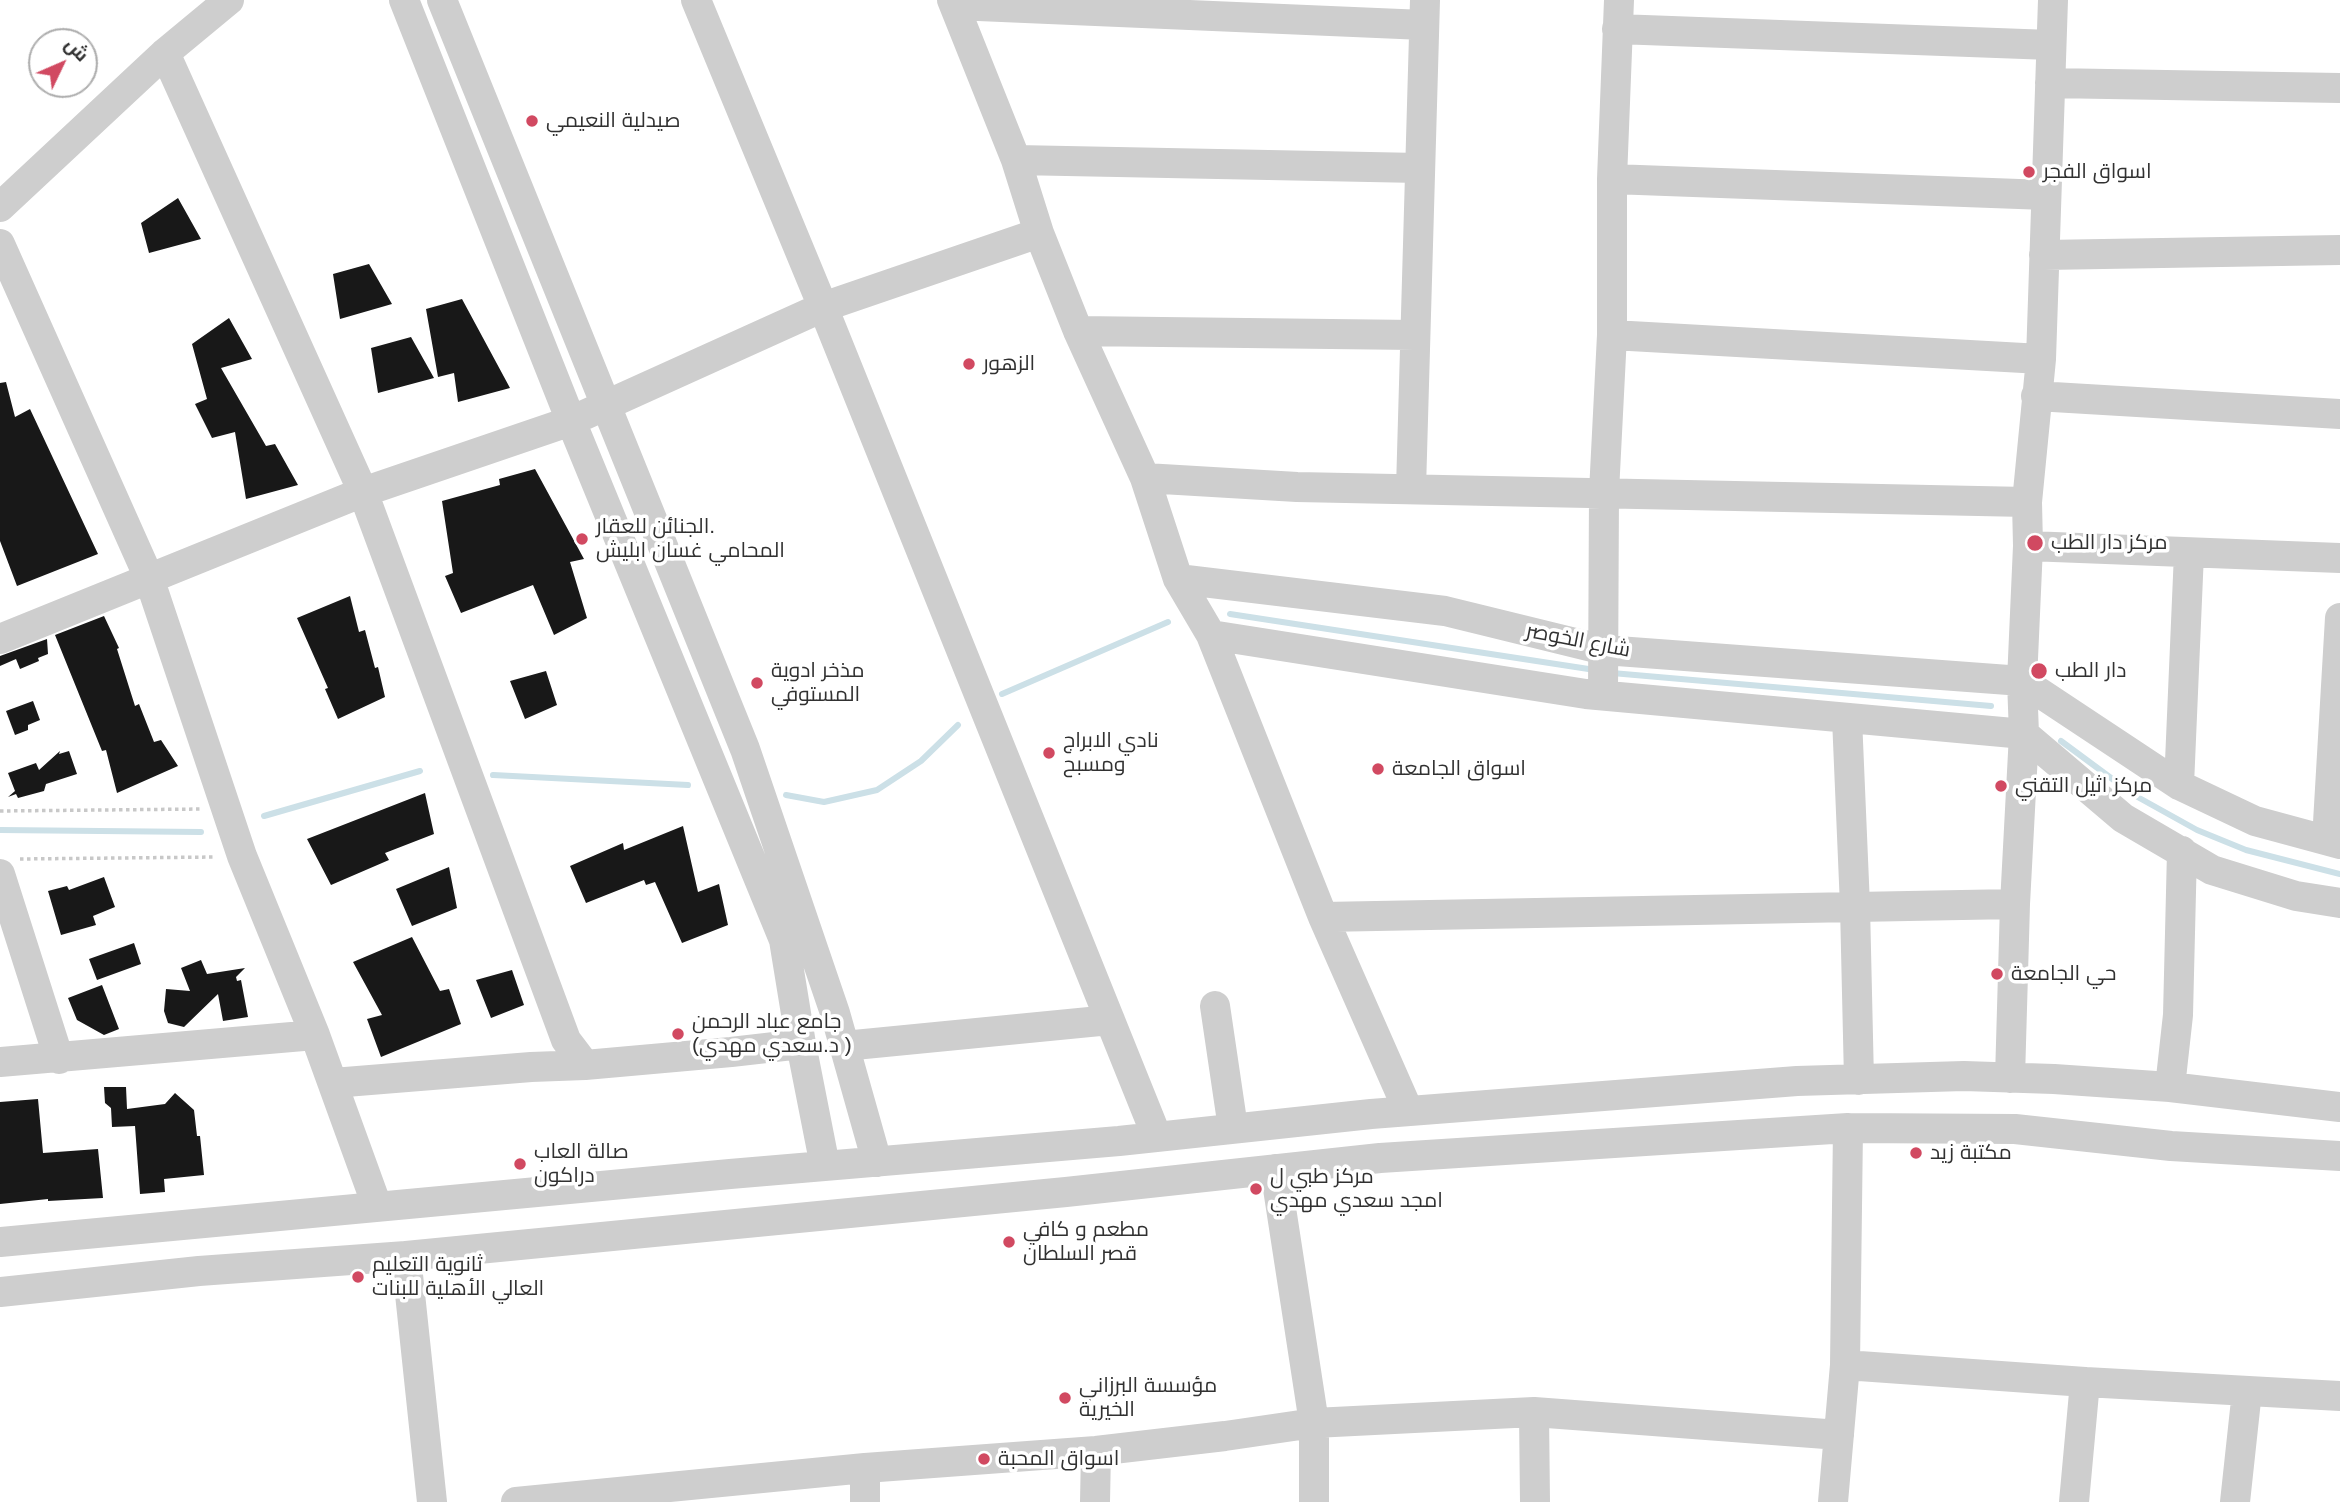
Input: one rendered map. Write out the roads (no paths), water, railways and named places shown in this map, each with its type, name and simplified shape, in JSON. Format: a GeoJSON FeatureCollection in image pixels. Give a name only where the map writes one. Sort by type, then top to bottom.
{"type":"FeatureCollection","features":[{"type":"Feature","properties":{"kind":"street"},"geometry":{"type":"LineString","coordinates":[[0,207],[165,53],[229,0]]}},
{"type":"Feature","properties":{"kind":"street"},"geometry":{"type":"LineString","coordinates":[[404,0],[571,421],[784,940],[825,1166]]}},
{"type":"Feature","properties":{"kind":"street"},"geometry":{"type":"LineString","coordinates":[[442,0],[745,749],[835,1013],[877,1163]]}},
{"type":"Feature","properties":{"kind":"street"},"geometry":{"type":"LineString","coordinates":[[696,0],[823,307],[1157,1137]]}},
{"type":"Feature","properties":{"kind":"street"},"geometry":{"type":"LineString","coordinates":[[2010,1078],[2024,734],[2022,681],[2028,546],[2027,502],[2041,359],[2053,0]]}},
{"type":"Feature","properties":{"kind":"street"},"geometry":{"type":"LineString","coordinates":[[1408,1110],[1323,917],[1211,635],[1178,579],[1145,478],[1078,331],[1039,233],[1016,160],[953,2],[1425,12],[1411,489]]}},
{"type":"Feature","properties":{"kind":"street"},"geometry":{"type":"LineString","coordinates":[[1602,695],[1604,492],[1612,335],[1612,179],[1618,15],[2051,45]]}},
{"type":"Feature","properties":{"kind":"street"},"geometry":{"type":"LineString","coordinates":[[165,53],[363,492],[566,1041],[585,1065]]}},
{"type":"Feature","properties":{"kind":"street"},"geometry":{"type":"LineString","coordinates":[[2050,83],[2340,88]]}},
{"type":"Feature","properties":{"kind":"street"},"geometry":{"type":"LineString","coordinates":[[1016,160],[1420,168]]}},
{"type":"Feature","properties":{"kind":"street"},"geometry":{"type":"LineString","coordinates":[[1612,179],[2046,195]]}},
{"type":"Feature","properties":{"kind":"street"},"geometry":{"type":"LineString","coordinates":[[0,639],[363,492],[571,421],[823,307],[1039,233]]}},
{"type":"Feature","properties":{"kind":"street"},"geometry":{"type":"LineString","coordinates":[[0,244],[149,578],[242,856],[315,1035],[377,1206]]}},
{"type":"Feature","properties":{"kind":"street"},"geometry":{"type":"LineString","coordinates":[[2044,255],[2340,250]]}},
{"type":"Feature","properties":{"kind":"street"},"geometry":{"type":"LineString","coordinates":[[1078,331],[1415,335]]}},
{"type":"Feature","properties":{"kind":"street"},"geometry":{"type":"LineString","coordinates":[[1612,335],[2041,359]]}},
{"type":"Feature","properties":{"kind":"street"},"geometry":{"type":"LineString","coordinates":[[2036,396],[2340,414]]}},
{"type":"Feature","properties":{"kind":"street"},"geometry":{"type":"LineString","coordinates":[[1145,478],[1297,487],[2027,502]]}},
{"type":"Feature","properties":{"kind":"street"},"geometry":{"type":"LineString","coordinates":[[2028,546],[2340,558]]}},
{"type":"Feature","properties":{"kind":"street"},"geometry":{"type":"LineString","coordinates":[[2179,785],[2189,554]]}},
{"type":"Feature","properties":{"kind":"street","name":"شارع الخوصر"},"geometry":{"type":"LineString","coordinates":[[1178,579],[1445,611],[1604,650],[2022,681]]}},
{"type":"Feature","properties":{"kind":"street"},"geometry":{"type":"LineString","coordinates":[[2022,681],[2179,785],[2255,821],[2333,842],[2340,618]]}},
{"type":"Feature","properties":{"kind":"street"},"geometry":{"type":"LineString","coordinates":[[1211,635],[1602,695],[2024,734],[2123,818],[2212,870],[2297,896],[2340,903]]}},
{"type":"Feature","properties":{"kind":"street"},"geometry":{"type":"LineString","coordinates":[[1847,718],[1859,1080]]}},
{"type":"Feature","properties":{"kind":"street"},"geometry":{"type":"LineString","coordinates":[[2170,1087],[2178,1015],[2182,851]]}},
{"type":"Feature","properties":{"kind":"street"},"geometry":{"type":"LineString","coordinates":[[7,866],[59,1059]]}},
{"type":"Feature","properties":{"kind":"street"},"geometry":{"type":"LineString","coordinates":[[1323,917],[2015,904]]}},
{"type":"Feature","properties":{"kind":"street"},"geometry":{"type":"LineString","coordinates":[[1215,1006],[1233,1128]]}},
{"type":"Feature","properties":{"kind":"street"},"geometry":{"type":"LineString","coordinates":[[844,1046],[1110,1020]]}},
{"type":"Feature","properties":{"kind":"street"},"geometry":{"type":"LineString","coordinates":[[0,1062],[315,1035]]}},
{"type":"Feature","properties":{"kind":"street"},"geometry":{"type":"LineString","coordinates":[[333,1083],[585,1065],[801,1044]]}},
{"type":"Feature","properties":{"kind":"street"},"geometry":{"type":"LineString","coordinates":[[0,1242],[1157,1137],[1408,1110],[1797,1081],[1964,1076],[2010,1078],[2170,1087],[2340,1107]]}},
{"type":"Feature","properties":{"kind":"street"},"geometry":{"type":"LineString","coordinates":[[1833,1502],[1845,1365],[1848,1128]]}},
{"type":"Feature","properties":{"kind":"street"},"geometry":{"type":"LineString","coordinates":[[0,1292],[199,1271],[406,1256],[1380,1158],[1848,1128],[2015,1129],[2171,1146],[2340,1156]]}},
{"type":"Feature","properties":{"kind":"street"},"geometry":{"type":"LineString","coordinates":[[1275,1169],[1314,1423],[1314,1502]]}},
{"type":"Feature","properties":{"kind":"street"},"geometry":{"type":"LineString","coordinates":[[406,1256],[432,1502]]}},
{"type":"Feature","properties":{"kind":"street"},"geometry":{"type":"LineString","coordinates":[[1845,1365],[2340,1396]]}},
{"type":"Feature","properties":{"kind":"street"},"geometry":{"type":"LineString","coordinates":[[2074,1502],[2085,1381]]}},
{"type":"Feature","properties":{"kind":"street"},"geometry":{"type":"LineString","coordinates":[[2235,1502],[2247,1391]]}},
{"type":"Feature","properties":{"kind":"street"},"geometry":{"type":"LineString","coordinates":[[516,1502],[657,1494],[864,1468],[1096,1451],[1314,1423],[1534,1412],[1839,1435]]}},
{"type":"Feature","properties":{"kind":"street"},"geometry":{"type":"LineString","coordinates":[[1534,1412],[1535,1502]]}},
{"type":"Feature","properties":{"kind":"street"},"geometry":{"type":"LineString","coordinates":[[1096,1451],[1096,1502]]}},
{"type":"Feature","properties":{"kind":"street"},"geometry":{"type":"LineString","coordinates":[[864,1468],[865,1502]]}},
{"type":"Feature","properties":{"kind":"waterway"},"geometry":{"type":"LineString","coordinates":[[1230,614],[1595,670]]}},
{"type":"Feature","properties":{"kind":"waterway"},"geometry":{"type":"LineString","coordinates":[[1002,694],[1168,622]]}},
{"type":"Feature","properties":{"kind":"waterway"},"geometry":{"type":"LineString","coordinates":[[1612,673],[1991,706]]}},
{"type":"Feature","properties":{"kind":"waterway"},"geometry":{"type":"LineString","coordinates":[[786,795],[824,802],[877,790],[921,761],[958,725]]}},
{"type":"Feature","properties":{"kind":"waterway"},"geometry":{"type":"LineString","coordinates":[[2061,741],[2134,795],[2197,830],[2246,850],[2340,874]]}},
{"type":"Feature","properties":{"kind":"waterway"},"geometry":{"type":"LineString","coordinates":[[264,816],[420,771]]}},
{"type":"Feature","properties":{"kind":"waterway"},"geometry":{"type":"LineString","coordinates":[[493,775],[688,785]]}},
{"type":"Feature","properties":{"kind":"waterway"},"geometry":{"type":"LineString","coordinates":[[0,830],[201,832]]}},
{"type":"Feature","properties":{"kind":"place","name":"صيدلية النعيمي"},"geometry":{"type":"Point","coordinates":[532,121]}},
{"type":"Feature","properties":{"kind":"place","name":"اسواق الفجر"},"geometry":{"type":"Point","coordinates":[2029,172]}},
{"type":"Feature","properties":{"kind":"place","name":"الزهور"},"geometry":{"type":"Point","coordinates":[969,364]}},
{"type":"Feature","properties":{"kind":"place","name":"الجنائن للعقار. المحامي غسان ابليش"},"geometry":{"type":"Point","coordinates":[582,539]}},
{"type":"Feature","properties":{"kind":"place","name":"مركز دار الطب"},"geometry":{"type":"Point","coordinates":[2035,543]}},
{"type":"Feature","properties":{"kind":"place","name":"دار الطب"},"geometry":{"type":"Point","coordinates":[2039,671]}},
{"type":"Feature","properties":{"kind":"place","name":"مذخر ادویة المستوفي"},"geometry":{"type":"Point","coordinates":[757,683]}},
{"type":"Feature","properties":{"kind":"place","name":"نادي الابراج ومسبح"},"geometry":{"type":"Point","coordinates":[1049,753]}},
{"type":"Feature","properties":{"kind":"place","name":"اسواق الجامعة"},"geometry":{"type":"Point","coordinates":[1378,769]}},
{"type":"Feature","properties":{"kind":"place","name":"مركز اثيل التقني"},"geometry":{"type":"Point","coordinates":[2001,786]}},
{"type":"Feature","properties":{"kind":"place","name":"حي الجامعة"},"geometry":{"type":"Point","coordinates":[1997,974]}},
{"type":"Feature","properties":{"kind":"place","name":"جامع عباد الرحمن (د.سعدي مهدي )"},"geometry":{"type":"Point","coordinates":[678,1034]}},
{"type":"Feature","properties":{"kind":"place","name":"مكتبة زيد"},"geometry":{"type":"Point","coordinates":[1916,1153]}},
{"type":"Feature","properties":{"kind":"place","name":"صالة العاب دراكون"},"geometry":{"type":"Point","coordinates":[520,1164]}},
{"type":"Feature","properties":{"kind":"place","name":"مركز طبي ل امجد سعدي مهدي"},"geometry":{"type":"Point","coordinates":[1256,1189]}},
{"type":"Feature","properties":{"kind":"place","name":"مطعم و كافي قصر السلطان"},"geometry":{"type":"Point","coordinates":[1009,1242]}},
{"type":"Feature","properties":{"kind":"place","name":"ثانوية التعليم العالي الأهلية للبنات"},"geometry":{"type":"Point","coordinates":[358,1277]}},
{"type":"Feature","properties":{"kind":"place","name":"مؤسسة البرزاني الخيرية"},"geometry":{"type":"Point","coordinates":[1065,1398]}},
{"type":"Feature","properties":{"kind":"place","name":"اسواق المحبة"},"geometry":{"type":"Point","coordinates":[984,1459]}}]}
